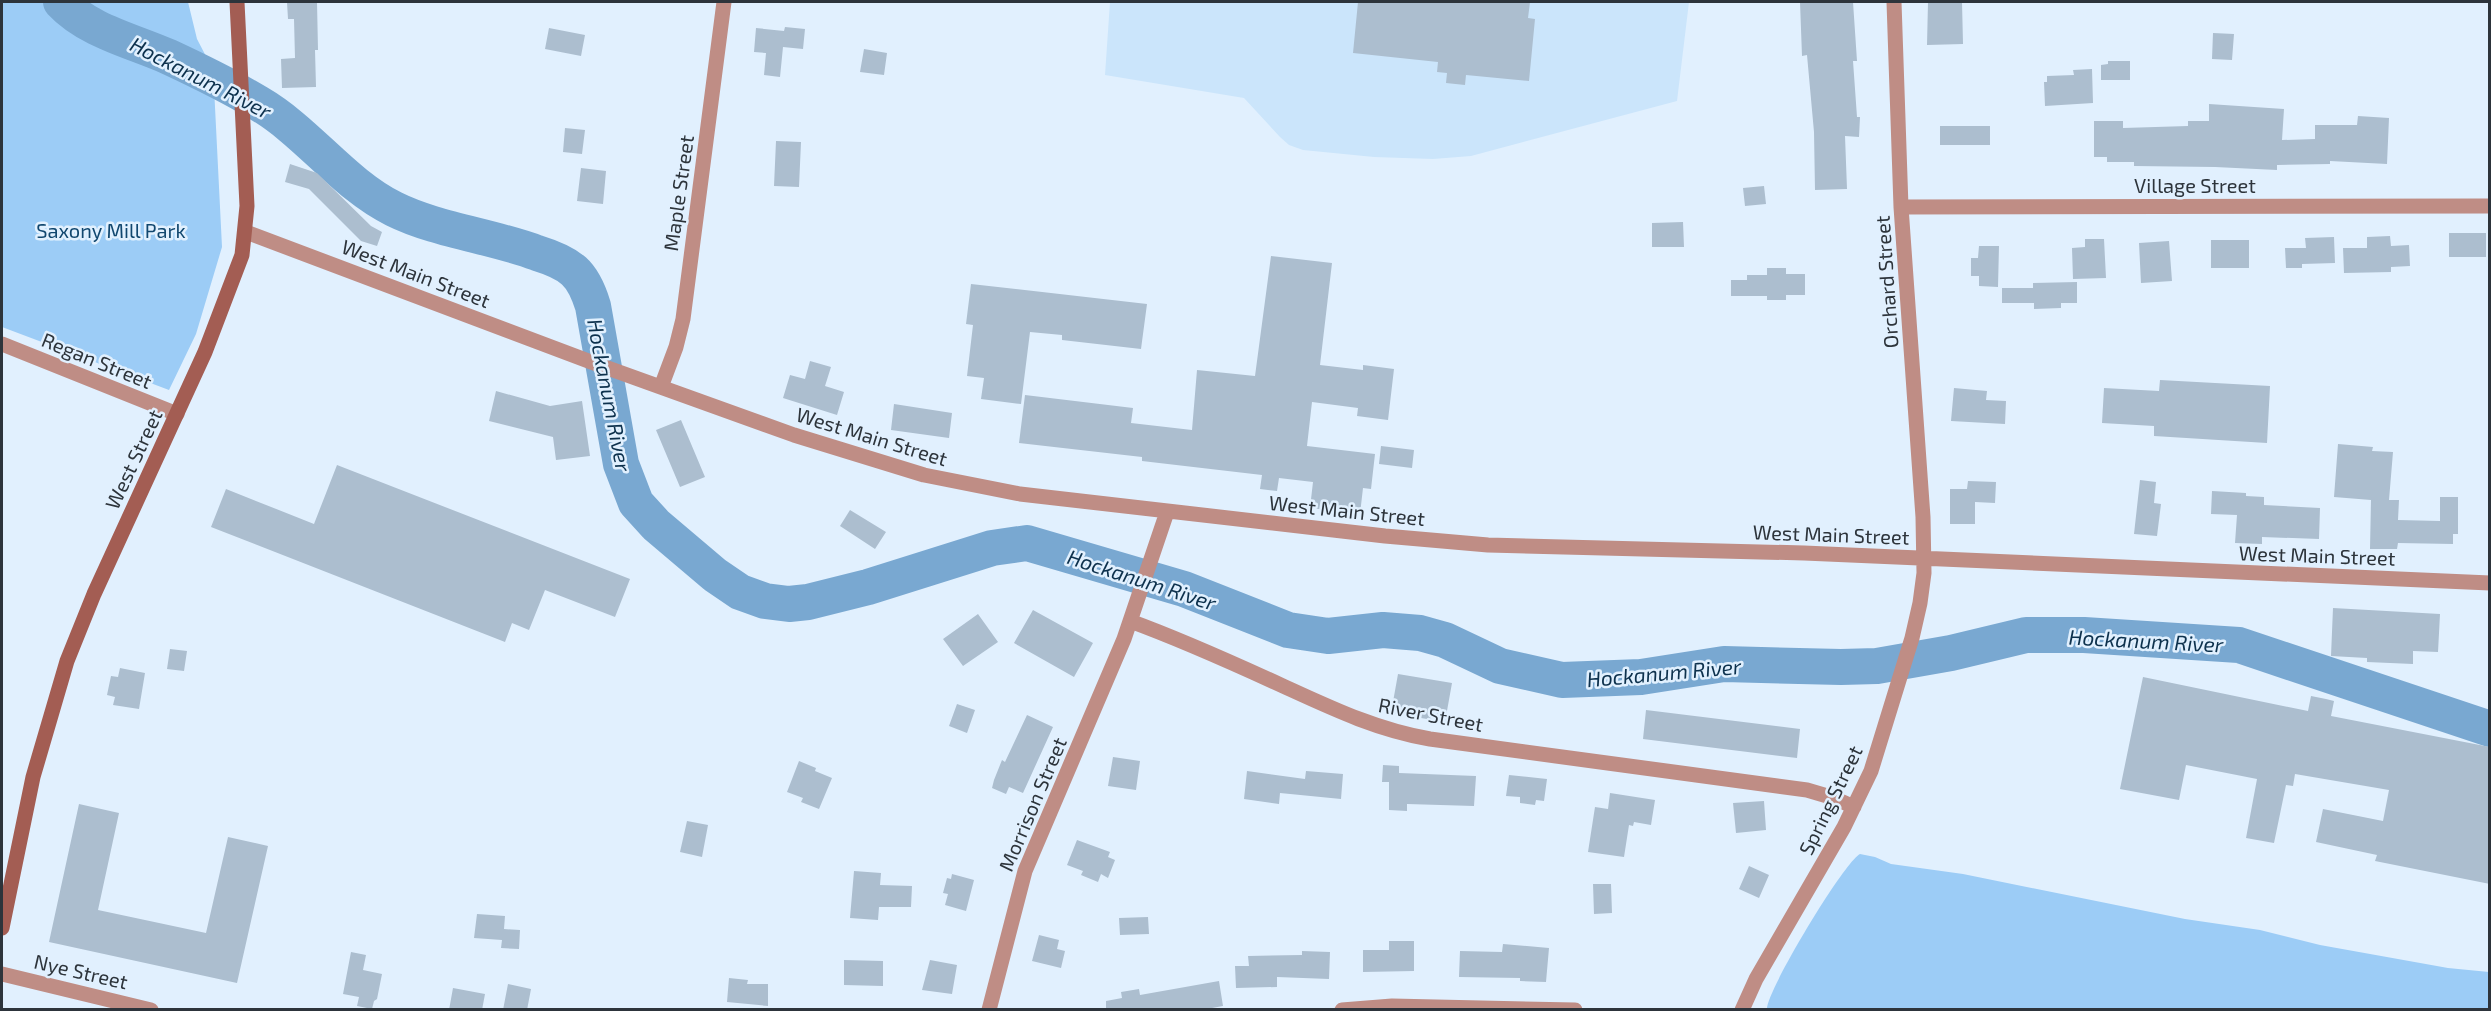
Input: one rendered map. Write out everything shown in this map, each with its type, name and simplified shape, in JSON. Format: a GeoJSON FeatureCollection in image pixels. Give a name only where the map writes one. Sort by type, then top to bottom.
{"type":"FeatureCollection","features":[{"type":"Feature","properties":{"kind":"main road","name":"West Street"},"geometry":{"type":"LineString","coordinates":[[2,928],[33,777],[67,661],[103,574],[177,414],[227,298],[242,255],[247,206],[237,2]]}},
{"type":"Feature","properties":{"kind":"street","name":"Maple Street"},"geometry":{"type":"LineString","coordinates":[[661,387],[676,347],[682,320],[724,2]]}},
{"type":"Feature","properties":{"kind":"street","name":"Orchard Street"},"geometry":{"type":"LineString","coordinates":[[1894,2],[1901,207],[1924,559]]}},
{"type":"Feature","properties":{"kind":"street","name":"Village Street"},"geometry":{"type":"LineString","coordinates":[[1901,207],[2490,206]]}},
{"type":"Feature","properties":{"kind":"street","name":"West Main Street"},"geometry":{"type":"LineString","coordinates":[[246,232],[591,362],[841,450],[951,481],[1048,498],[1451,542],[2490,583]]}},
{"type":"Feature","properties":{"kind":"street","name":"Regan Street"},"geometry":{"type":"LineString","coordinates":[[2,344],[177,414]]}},
{"type":"Feature","properties":{"kind":"street"},"geometry":{"type":"LineString","coordinates":[[1130,621],[1167,512]]}},
{"type":"Feature","properties":{"kind":"street","name":"Spring Street"},"geometry":{"type":"LineString","coordinates":[[1742,1010],[1756,979],[1854,807],[1871,771],[1915,627],[1923,588],[1924,559]]}},
{"type":"Feature","properties":{"kind":"street","name":"River Street"},"geometry":{"type":"LineString","coordinates":[[1130,621],[1176,638],[1359,720],[1398,733],[1807,790],[1854,807]]}},
{"type":"Feature","properties":{"kind":"street","name":"Morrison Street"},"geometry":{"type":"LineString","coordinates":[[989,1010],[1025,871],[1130,621]]}},
{"type":"Feature","properties":{"kind":"street","name":"Nye Street"},"geometry":{"type":"LineString","coordinates":[[2,974],[151,1010]]}},
{"type":"Feature","properties":{"kind":"street"},"geometry":{"type":"LineString","coordinates":[[1342,1010],[1392,1006],[1575,1010]]}},
{"type":"Feature","properties":{"kind":"shaded area"},"geometry":{"type":"Polygon","coordinates":[[[1110,2],[1689,2],[1677,101],[1471,156],[1433,159],[1374,157],[1303,150],[1289,145],[1244,98],[1105,75],[1110,2]]]}},
{"type":"Feature","properties":{"kind":"green space","name":"Saxony Mill Park"},"geometry":{"type":"Polygon","coordinates":[[[2,2],[188,2],[197,39],[213,67],[222,247],[196,334],[169,390],[2,327],[2,2]]]}},
{"type":"Feature","properties":{"kind":"green space"},"geometry":{"type":"Polygon","coordinates":[[[1860,854],[1891,864],[1963,874],[2185,919],[2260,930],[2320,945],[2448,968],[2489,972],[2489,1009],[1767,1009],[1779,979],[1807,928],[1851,862],[1860,854]]]}},
{"type":"Feature","properties":{"kind":"building"},"geometry":{"type":"Polygon","coordinates":[[[287,2],[317,2],[316,87],[282,88],[281,59],[295,58],[294,19],[288,19],[287,2]]]}},
{"type":"Feature","properties":{"kind":"building"},"geometry":{"type":"Polygon","coordinates":[[[1358,2],[1530,2],[1528,18],[1535,19],[1529,81],[1466,75],[1465,85],[1446,83],[1447,73],[1437,72],[1438,62],[1353,53],[1358,2]]]}},
{"type":"Feature","properties":{"kind":"building"},"geometry":{"type":"Polygon","coordinates":[[[1800,2],[1853,2],[1857,61],[1853,61],[1857,117],[1860,117],[1859,137],[1845,136],[1847,189],[1815,190],[1814,132],[1807,55],[1802,56],[1800,2]]]}},
{"type":"Feature","properties":{"kind":"building"},"geometry":{"type":"Polygon","coordinates":[[[1928,2],[1962,2],[1963,44],[1927,45],[1928,2]]]}},
{"type":"Feature","properties":{"kind":"building"},"geometry":{"type":"Polygon","coordinates":[[[785,27],[805,29],[803,49],[783,47],[780,77],[764,75],[766,53],[754,52],[756,28],[784,31],[785,27]]]}},
{"type":"Feature","properties":{"kind":"building"},"geometry":{"type":"Polygon","coordinates":[[[549,28],[585,35],[581,56],[545,49],[549,28]]]}},
{"type":"Feature","properties":{"kind":"building"},"geometry":{"type":"Polygon","coordinates":[[[2213,33],[2234,34],[2232,60],[2212,59],[2213,33]]]}},
{"type":"Feature","properties":{"kind":"building"},"geometry":{"type":"Polygon","coordinates":[[[864,49],[887,53],[884,75],[860,72],[864,49]]]}},
{"type":"Feature","properties":{"kind":"building"},"geometry":{"type":"Polygon","coordinates":[[[2108,61],[2130,61],[2130,80],[2101,80],[2101,65],[2108,64],[2108,61]]]}},
{"type":"Feature","properties":{"kind":"building"},"geometry":{"type":"Polygon","coordinates":[[[2092,69],[2093,103],[2045,106],[2044,82],[2047,82],[2047,76],[2074,75],[2073,70],[2092,69]]]}},
{"type":"Feature","properties":{"kind":"building"},"geometry":{"type":"Polygon","coordinates":[[[2209,104],[2284,109],[2282,140],[2315,139],[2315,125],[2357,125],[2358,116],[2389,118],[2387,164],[2330,161],[2330,164],[2277,165],[2277,170],[2134,166],[2134,162],[2107,162],[2107,157],[2094,157],[2094,121],[2123,121],[2123,128],[2188,126],[2188,121],[2209,121],[2209,104]]]}},
{"type":"Feature","properties":{"kind":"building"},"geometry":{"type":"Polygon","coordinates":[[[1940,126],[1990,126],[1990,145],[1940,145],[1940,126]]]}},
{"type":"Feature","properties":{"kind":"building"},"geometry":{"type":"Polygon","coordinates":[[[565,128],[585,130],[582,154],[563,152],[565,128]]]}},
{"type":"Feature","properties":{"kind":"building"},"geometry":{"type":"Polygon","coordinates":[[[776,141],[801,142],[799,187],[774,186],[776,141]]]}},
{"type":"Feature","properties":{"kind":"building"},"geometry":{"type":"Polygon","coordinates":[[[290,164],[317,173],[371,226],[382,232],[377,246],[361,241],[309,189],[285,182],[290,164]]]}},
{"type":"Feature","properties":{"kind":"building"},"geometry":{"type":"Polygon","coordinates":[[[581,168],[606,171],[603,204],[577,201],[581,168]]]}},
{"type":"Feature","properties":{"kind":"building"},"geometry":{"type":"Polygon","coordinates":[[[1764,186],[1766,204],[1745,206],[1743,188],[1764,186]]]}},
{"type":"Feature","properties":{"kind":"building"},"geometry":{"type":"Polygon","coordinates":[[[1683,222],[1684,247],[1652,247],[1652,223],[1683,222]]]}},
{"type":"Feature","properties":{"kind":"building"},"geometry":{"type":"Polygon","coordinates":[[[2449,233],[2486,233],[2486,257],[2449,257],[2449,233]]]}},
{"type":"Feature","properties":{"kind":"building"},"geometry":{"type":"Polygon","coordinates":[[[2390,236],[2391,246],[2409,245],[2410,266],[2391,267],[2391,272],[2344,273],[2343,248],[2367,248],[2367,237],[2390,236]]]}},
{"type":"Feature","properties":{"kind":"building"},"geometry":{"type":"Polygon","coordinates":[[[2334,237],[2335,263],[2302,264],[2302,268],[2286,268],[2285,248],[2306,248],[2305,238],[2334,237]]]}},
{"type":"Feature","properties":{"kind":"building"},"geometry":{"type":"Polygon","coordinates":[[[2085,239],[2104,239],[2106,278],[2073,279],[2072,248],[2085,247],[2085,239]]]}},
{"type":"Feature","properties":{"kind":"building"},"geometry":{"type":"Polygon","coordinates":[[[2211,240],[2249,240],[2249,268],[2211,268],[2211,240]]]}},
{"type":"Feature","properties":{"kind":"building"},"geometry":{"type":"Polygon","coordinates":[[[2169,241],[2172,281],[2141,283],[2139,243],[2169,241]]]}},
{"type":"Feature","properties":{"kind":"building"},"geometry":{"type":"Polygon","coordinates":[[[1979,246],[1999,246],[1998,287],[1979,286],[1979,276],[1971,276],[1971,258],[1978,258],[1979,246]]]}},
{"type":"Feature","properties":{"kind":"building"},"geometry":{"type":"Polygon","coordinates":[[[1271,256],[1332,263],[1320,365],[1363,370],[1363,365],[1394,369],[1388,420],[1357,416],[1358,408],[1312,402],[1307,446],[1375,454],[1371,489],[1363,488],[1360,514],[1310,508],[1313,482],[1279,478],[1277,491],[1260,489],[1262,475],[1142,461],[1142,457],[1019,443],[1025,395],[1133,408],[1131,423],[1192,430],[1197,370],[1255,376],[1271,256]]]}},
{"type":"Feature","properties":{"kind":"building"},"geometry":{"type":"Polygon","coordinates":[[[1767,268],[1786,268],[1786,274],[1805,274],[1805,295],[1786,295],[1786,300],[1767,300],[1767,296],[1731,296],[1731,280],[1747,280],[1747,275],[1767,275],[1767,268]]]}},
{"type":"Feature","properties":{"kind":"building"},"geometry":{"type":"Polygon","coordinates":[[[2077,282],[2077,303],[2061,303],[2061,308],[2034,309],[2034,303],[2002,303],[2002,288],[2033,288],[2033,283],[2077,282]]]}},
{"type":"Feature","properties":{"kind":"building"},"geometry":{"type":"Polygon","coordinates":[[[971,284],[1147,304],[1141,349],[1062,340],[1062,335],[1030,332],[1021,404],[981,399],[984,378],[967,376],[973,325],[966,324],[971,284]]]}},
{"type":"Feature","properties":{"kind":"building"},"geometry":{"type":"Polygon","coordinates":[[[810,361],[831,367],[825,386],[844,392],[837,415],[783,398],[790,375],[805,379],[810,361]]]}},
{"type":"Feature","properties":{"kind":"building"},"geometry":{"type":"Polygon","coordinates":[[[2160,380],[2270,386],[2267,443],[2154,436],[2154,426],[2102,423],[2104,388],[2159,391],[2160,380]]]}},
{"type":"Feature","properties":{"kind":"building"},"geometry":{"type":"Polygon","coordinates":[[[1954,388],[1987,391],[1986,400],[2006,401],[2005,424],[1951,421],[1954,388]]]}},
{"type":"Feature","properties":{"kind":"building"},"geometry":{"type":"Polygon","coordinates":[[[496,391],[550,406],[582,401],[590,456],[556,460],[553,437],[489,421],[496,391]]]}},
{"type":"Feature","properties":{"kind":"building"},"geometry":{"type":"Polygon","coordinates":[[[894,404],[952,413],[949,438],[891,430],[894,404]]]}},
{"type":"Feature","properties":{"kind":"building"},"geometry":{"type":"Polygon","coordinates":[[[681,420],[705,477],[680,487],[656,430],[681,420]]]}},
{"type":"Feature","properties":{"kind":"building"},"geometry":{"type":"Polygon","coordinates":[[[2338,444],[2373,447],[2372,451],[2393,452],[2389,500],[2399,500],[2398,520],[2440,521],[2440,497],[2458,497],[2458,534],[2453,534],[2453,544],[2398,543],[2397,549],[2370,549],[2371,500],[2334,497],[2338,444]]]}},
{"type":"Feature","properties":{"kind":"building"},"geometry":{"type":"Polygon","coordinates":[[[1381,446],[1414,450],[1412,468],[1379,464],[1381,446]]]}},
{"type":"Feature","properties":{"kind":"building"},"geometry":{"type":"Polygon","coordinates":[[[337,465],[630,579],[615,617],[545,590],[529,630],[512,623],[505,642],[211,527],[226,489],[314,524],[337,465]]]}},
{"type":"Feature","properties":{"kind":"building"},"geometry":{"type":"Polygon","coordinates":[[[2140,480],[2156,482],[2154,503],[2161,504],[2157,536],[2134,534],[2140,480]]]}},
{"type":"Feature","properties":{"kind":"building"},"geometry":{"type":"Polygon","coordinates":[[[1968,481],[1996,482],[1995,503],[1975,502],[1975,524],[1950,524],[1950,489],[1967,489],[1968,481]]]}},
{"type":"Feature","properties":{"kind":"building"},"geometry":{"type":"Polygon","coordinates":[[[2212,491],[2246,493],[2246,496],[2264,497],[2264,505],[2320,508],[2319,539],[2262,537],[2262,544],[2235,543],[2237,515],[2211,514],[2212,491]]]}},
{"type":"Feature","properties":{"kind":"building"},"geometry":{"type":"Polygon","coordinates":[[[850,510],[886,532],[875,549],[840,526],[850,510]]]}},
{"type":"Feature","properties":{"kind":"building"},"geometry":{"type":"Polygon","coordinates":[[[2333,608],[2440,614],[2438,652],[2413,651],[2413,664],[2367,662],[2367,658],[2331,656],[2333,608]]]}},
{"type":"Feature","properties":{"kind":"building"},"geometry":{"type":"Polygon","coordinates":[[[1033,610],[1093,643],[1074,677],[1014,643],[1033,610]]]}},
{"type":"Feature","properties":{"kind":"building"},"geometry":{"type":"Polygon","coordinates":[[[978,614],[998,642],[963,666],[943,639],[978,614]]]}},
{"type":"Feature","properties":{"kind":"building"},"geometry":{"type":"Polygon","coordinates":[[[170,649],[187,651],[184,671],[167,669],[170,649]]]}},
{"type":"Feature","properties":{"kind":"building"},"geometry":{"type":"Polygon","coordinates":[[[120,668],[145,673],[139,709],[113,705],[115,697],[107,695],[111,676],[118,677],[120,668]]]}},
{"type":"Feature","properties":{"kind":"building"},"geometry":{"type":"Polygon","coordinates":[[[1398,674],[1452,683],[1445,722],[1391,713],[1398,674]]]}},
{"type":"Feature","properties":{"kind":"building"},"geometry":{"type":"Polygon","coordinates":[[[2143,677],[2308,711],[2311,696],[2326,699],[2334,701],[2331,716],[2490,747],[2490,884],[2375,861],[2377,855],[2316,842],[2323,809],[2383,821],[2389,790],[2295,774],[2293,786],[2286,785],[2274,843],[2246,838],[2257,779],[2186,765],[2179,800],[2120,789],[2143,677]]]}},
{"type":"Feature","properties":{"kind":"building"},"geometry":{"type":"Polygon","coordinates":[[[957,704],[975,710],[967,733],[949,726],[957,704]]]}},
{"type":"Feature","properties":{"kind":"building"},"geometry":{"type":"Polygon","coordinates":[[[1646,710],[1800,729],[1797,758],[1643,739],[1646,710]]]}},
{"type":"Feature","properties":{"kind":"building"},"geometry":{"type":"Polygon","coordinates":[[[1027,715],[1053,727],[1023,793],[1009,787],[1006,794],[992,788],[994,780],[1002,760],[1005,762],[1027,715]]]}},
{"type":"Feature","properties":{"kind":"building"},"geometry":{"type":"Polygon","coordinates":[[[1113,757],[1140,761],[1136,790],[1108,786],[1113,757]]]}},
{"type":"Feature","properties":{"kind":"building"},"geometry":{"type":"Polygon","coordinates":[[[799,761],[832,778],[819,809],[801,802],[803,798],[787,792],[799,761]]]}},
{"type":"Feature","properties":{"kind":"building"},"geometry":{"type":"Polygon","coordinates":[[[1383,765],[1399,766],[1399,773],[1476,776],[1474,806],[1407,804],[1407,811],[1389,810],[1389,782],[1382,782],[1383,765]]]}},
{"type":"Feature","properties":{"kind":"building"},"geometry":{"type":"Polygon","coordinates":[[[1247,771],[1305,779],[1306,771],[1343,774],[1341,799],[1280,793],[1279,804],[1244,799],[1247,771]]]}},
{"type":"Feature","properties":{"kind":"building"},"geometry":{"type":"Polygon","coordinates":[[[1509,775],[1547,779],[1544,801],[1536,800],[1535,805],[1520,803],[1520,797],[1506,796],[1509,775]]]}},
{"type":"Feature","properties":{"kind":"building"},"geometry":{"type":"Polygon","coordinates":[[[1610,793],[1655,800],[1651,825],[1634,822],[1633,826],[1629,825],[1624,857],[1588,852],[1595,807],[1608,809],[1610,793]]]}},
{"type":"Feature","properties":{"kind":"building"},"geometry":{"type":"Polygon","coordinates":[[[1764,801],[1766,830],[1736,833],[1733,803],[1764,801]]]}},
{"type":"Feature","properties":{"kind":"building"},"geometry":{"type":"Polygon","coordinates":[[[79,804],[119,813],[98,910],[206,933],[228,837],[268,846],[237,983],[49,942],[79,804]]]}},
{"type":"Feature","properties":{"kind":"building"},"geometry":{"type":"Polygon","coordinates":[[[687,821],[708,825],[702,857],[680,852],[687,821]]]}},
{"type":"Feature","properties":{"kind":"building"},"geometry":{"type":"Polygon","coordinates":[[[1077,840],[1110,852],[1108,857],[1115,860],[1108,878],[1101,874],[1098,882],[1081,875],[1083,871],[1067,865],[1077,840]]]}},
{"type":"Feature","properties":{"kind":"building"},"geometry":{"type":"Polygon","coordinates":[[[1749,866],[1769,875],[1759,898],[1739,889],[1749,866]]]}},
{"type":"Feature","properties":{"kind":"building"},"geometry":{"type":"Polygon","coordinates":[[[854,871],[881,873],[880,885],[912,886],[911,907],[879,907],[878,920],[850,918],[854,871]]]}},
{"type":"Feature","properties":{"kind":"building"},"geometry":{"type":"Polygon","coordinates":[[[952,874],[974,880],[966,911],[945,905],[948,894],[943,893],[947,878],[951,879],[952,874]]]}},
{"type":"Feature","properties":{"kind":"building"},"geometry":{"type":"Polygon","coordinates":[[[1593,884],[1611,884],[1612,913],[1594,914],[1593,884]]]}},
{"type":"Feature","properties":{"kind":"building"},"geometry":{"type":"Polygon","coordinates":[[[477,914],[505,916],[504,929],[520,930],[519,949],[501,948],[502,940],[474,938],[477,914]]]}},
{"type":"Feature","properties":{"kind":"building"},"geometry":{"type":"Polygon","coordinates":[[[1148,917],[1149,934],[1120,935],[1119,918],[1148,917]]]}},
{"type":"Feature","properties":{"kind":"building"},"geometry":{"type":"Polygon","coordinates":[[[1039,935],[1059,940],[1057,949],[1065,951],[1061,968],[1032,961],[1039,935]]]}},
{"type":"Feature","properties":{"kind":"building"},"geometry":{"type":"Polygon","coordinates":[[[1389,941],[1414,941],[1414,971],[1363,972],[1363,950],[1389,950],[1389,941]]]}},
{"type":"Feature","properties":{"kind":"building"},"geometry":{"type":"Polygon","coordinates":[[[1503,944],[1549,948],[1546,982],[1520,981],[1520,978],[1459,977],[1460,951],[1502,952],[1503,944]]]}},
{"type":"Feature","properties":{"kind":"building"},"geometry":{"type":"Polygon","coordinates":[[[1302,951],[1330,952],[1329,979],[1277,977],[1277,987],[1236,988],[1235,966],[1249,966],[1248,956],[1302,955],[1302,951]]]}},
{"type":"Feature","properties":{"kind":"building"},"geometry":{"type":"Polygon","coordinates":[[[351,952],[366,955],[363,970],[382,974],[377,999],[372,1009],[357,1006],[359,997],[343,994],[351,952]]]}},
{"type":"Feature","properties":{"kind":"building"},"geometry":{"type":"Polygon","coordinates":[[[844,960],[883,961],[883,986],[844,985],[844,960]]]}},
{"type":"Feature","properties":{"kind":"building"},"geometry":{"type":"Polygon","coordinates":[[[930,960],[957,965],[952,994],[922,990],[930,960]]]}},
{"type":"Feature","properties":{"kind":"building"},"geometry":{"type":"Polygon","coordinates":[[[729,978],[748,980],[747,984],[768,984],[768,1006],[727,1002],[729,978]]]}},
{"type":"Feature","properties":{"kind":"building"},"geometry":{"type":"Polygon","coordinates":[[[1219,981],[1223,1006],[1201,1010],[1106,1010],[1106,1001],[1122,998],[1121,992],[1139,989],[1140,995],[1219,981]]]}},
{"type":"Feature","properties":{"kind":"building"},"geometry":{"type":"Polygon","coordinates":[[[508,984],[531,989],[527,1010],[503,1010],[508,984]]]}},
{"type":"Feature","properties":{"kind":"building"},"geometry":{"type":"Polygon","coordinates":[[[453,988],[485,994],[482,1010],[449,1010],[453,988]]]}},
{"type":"Feature","properties":{"kind":"waterway","name":"Hockanum River"},"geometry":{"type":"LineString","coordinates":[[61,2],[84,21],[169,57],[258,103],[293,128],[358,186],[394,209],[446,228],[547,256],[574,271],[586,287],[593,306],[621,464],[636,503],[656,525],[715,575],[740,592],[765,601],[789,604],[808,602],[868,587],[992,548],[1027,543],[1184,589],[1288,630],[1328,636],[1383,630],[1420,633],[1445,640],[1500,666],[1562,680],[1641,677],[1724,664],[1877,666],[1951,653],[2026,635],[2084,635],[2239,645],[2490,729]]}}]}
